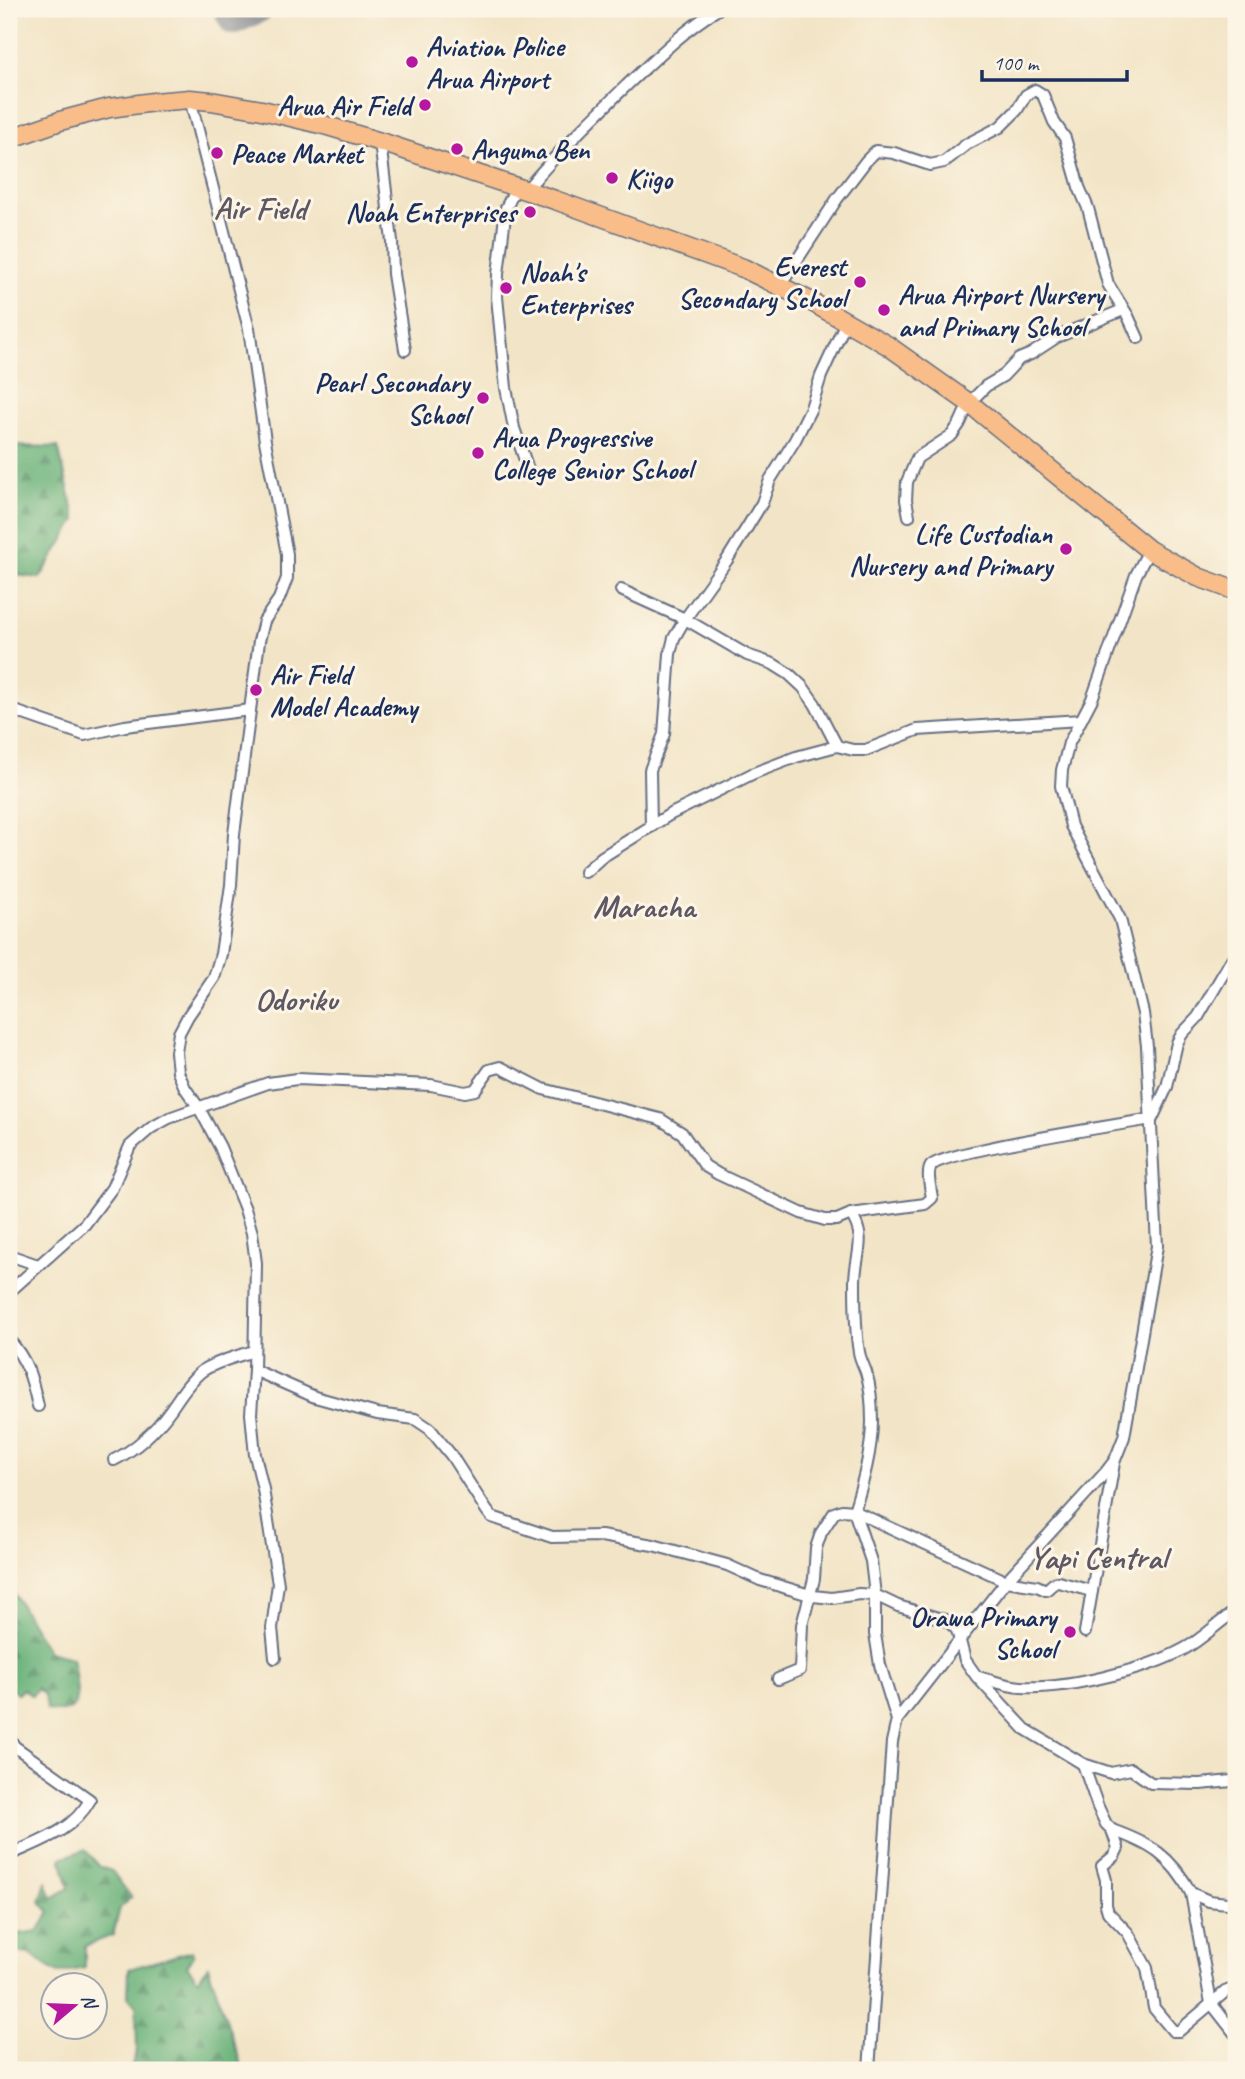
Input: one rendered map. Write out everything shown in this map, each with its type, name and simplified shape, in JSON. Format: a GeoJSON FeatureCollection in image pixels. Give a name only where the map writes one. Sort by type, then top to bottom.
{"type":"FeatureCollection","features":[{"type":"Feature","properties":{"kind":"main road"},"geometry":{"type":"LineString","coordinates":[[9,139],[108,108],[190,99],[211,101],[324,125],[380,142],[743,268],[846,322],[920,368],[969,403],[1149,550],[1198,577],[1236,592]]}},
{"type":"Feature","properties":{"kind":"street"},"geometry":{"type":"LineString","coordinates":[[528,472],[514,428],[506,388],[497,298],[506,208],[521,189],[661,52],[718,9]]}},
{"type":"Feature","properties":{"kind":"street"},"geometry":{"type":"LineString","coordinates":[[780,286],[837,199],[876,151],[894,153],[930,165],[944,162],[967,145],[1000,127],[1017,110],[1026,95],[1035,90],[1043,95],[1054,122],[1067,143],[1079,187],[1092,218],[1108,284],[1138,338]]}},
{"type":"Feature","properties":{"kind":"street"},"geometry":{"type":"LineString","coordinates":[[190,99],[249,329],[265,441],[287,554],[287,578],[279,599],[264,621],[259,641],[234,834],[231,885],[220,954],[214,978],[179,1033],[176,1052],[178,1072],[233,1175],[252,1233],[256,1264],[251,1414],[255,1455],[278,1584],[272,1628],[275,1658]]}},
{"type":"Feature","properties":{"kind":"street"},"geometry":{"type":"LineString","coordinates":[[380,142],[392,241],[393,274],[405,350]]}},
{"type":"Feature","properties":{"kind":"street"},"geometry":{"type":"LineString","coordinates":[[909,516],[907,482],[917,458],[952,435],[969,403],[986,386],[1003,376],[1019,359],[1057,337],[1123,310]]}},
{"type":"Feature","properties":{"kind":"street"},"geometry":{"type":"LineString","coordinates":[[652,827],[650,771],[664,734],[670,654],[674,638],[762,503],[770,480],[811,408],[821,376],[846,322]]}},
{"type":"Feature","properties":{"kind":"street"},"geometry":{"type":"LineString","coordinates":[[1085,1632],[1115,1460],[1124,1437],[1157,1246],[1152,1119],[1143,1013],[1120,919],[1067,815],[1062,770],[1069,743],[1092,699],[1136,575],[1149,550]]}},
{"type":"Feature","properties":{"kind":"street"},"geometry":{"type":"LineString","coordinates":[[621,590],[685,619],[789,674],[809,695],[836,746]]}},
{"type":"Feature","properties":{"kind":"street"},"geometry":{"type":"LineString","coordinates":[[9,709],[84,735],[125,726],[250,710]]}},
{"type":"Feature","properties":{"kind":"street"},"geometry":{"type":"LineString","coordinates":[[585,872],[602,857],[669,815],[754,773],[796,757],[836,746],[866,750],[917,730],[1081,720]]}},
{"type":"Feature","properties":{"kind":"street"},"geometry":{"type":"LineString","coordinates":[[1152,1119],[1167,1087],[1177,1043],[1198,1017],[1236,952]]}},
{"type":"Feature","properties":{"kind":"street"},"geometry":{"type":"LineString","coordinates":[[9,1292],[85,1224],[112,1188],[130,1146],[138,1139],[169,1118],[268,1083],[297,1079],[432,1085],[469,1091],[479,1086],[489,1070],[500,1067],[543,1089],[660,1119],[682,1133],[705,1166],[718,1174],[801,1213],[832,1220],[851,1214],[919,1205],[930,1201],[931,1167],[944,1160],[1020,1142],[1152,1119]]}},
{"type":"Feature","properties":{"kind":"street"},"geometry":{"type":"LineString","coordinates":[[851,1214],[858,1224],[861,1241],[855,1278],[857,1332],[859,1351],[870,1391],[872,1422],[863,1483],[854,1511],[867,1546],[875,1595],[875,1634],[880,1665],[897,1720]]}},
{"type":"Feature","properties":{"kind":"street"},"geometry":{"type":"LineString","coordinates":[[9,1255],[38,1265]]}},
{"type":"Feature","properties":{"kind":"street"},"geometry":{"type":"LineString","coordinates":[[9,1340],[22,1354],[29,1368],[38,1406]]}},
{"type":"Feature","properties":{"kind":"street"},"geometry":{"type":"LineString","coordinates":[[114,1460],[144,1439],[201,1372],[222,1361],[253,1352]]}},
{"type":"Feature","properties":{"kind":"street"},"geometry":{"type":"LineString","coordinates":[[254,1370],[315,1397],[377,1414],[415,1419],[430,1429],[452,1455],[492,1517],[552,1537],[601,1536],[653,1545],[727,1565],[760,1580],[810,1595],[832,1598],[859,1594],[875,1595],[898,1606],[948,1622],[957,1630],[965,1660],[977,1677],[1025,1729],[1083,1764],[1111,1773],[1131,1769],[1151,1783],[1200,1784],[1232,1781]]}},
{"type":"Feature","properties":{"kind":"street"},"geometry":{"type":"LineString","coordinates":[[869,2070],[892,1742],[897,1720],[1006,1581],[1115,1460]]}},
{"type":"Feature","properties":{"kind":"street"},"geometry":{"type":"LineString","coordinates":[[778,1679],[800,1670],[802,1625],[814,1579],[816,1548],[821,1533],[834,1513],[842,1510],[854,1511],[1006,1581],[1046,1590],[1059,1581],[1076,1589],[1092,1591]]}},
{"type":"Feature","properties":{"kind":"street"},"geometry":{"type":"LineString","coordinates":[[977,1677],[1023,1687],[1100,1678],[1157,1661],[1183,1650],[1236,1611]]}},
{"type":"Feature","properties":{"kind":"street"},"geometry":{"type":"LineString","coordinates":[[9,1737],[14,1746],[90,1800],[75,1822],[46,1839],[9,1855]]}},
{"type":"Feature","properties":{"kind":"street"},"geometry":{"type":"LineString","coordinates":[[1083,1764],[1106,1825],[1156,1849],[1172,1863],[1191,1893],[1210,2003],[1236,2035]]}},
{"type":"Feature","properties":{"kind":"street"},"geometry":{"type":"LineString","coordinates":[[1112,1830],[1118,1848],[1114,1856],[1102,1866],[1107,1889],[1106,1905],[1111,1917],[1128,1933],[1146,1968],[1156,2012],[1173,2031],[1179,2031],[1210,2003],[1230,1990],[1236,1992]]}},
{"type":"Feature","properties":{"kind":"street"},"geometry":{"type":"LineString","coordinates":[[1191,1893],[1209,1901],[1236,1904]]}},
{"type":"Feature","properties":{"kind":"green space"},"geometry":{"type":"Polygon","coordinates":[[[9,446],[58,447],[76,520],[40,578],[9,574],[9,446]]]}},
{"type":"Feature","properties":{"kind":"green space"},"geometry":{"type":"Polygon","coordinates":[[[9,1585],[48,1652],[72,1658],[77,1697],[71,1708],[63,1711],[47,1710],[44,1695],[37,1688],[32,1696],[23,1689],[17,1694],[9,1690],[9,1585]]]}},
{"type":"Feature","properties":{"kind":"green space"},"geometry":{"type":"Polygon","coordinates":[[[85,1850],[100,1867],[112,1871],[131,1897],[120,1908],[113,1935],[85,1946],[85,1968],[74,1970],[53,1970],[29,1954],[9,1951],[9,1926],[17,1934],[38,1931],[50,1912],[40,1901],[46,1882],[52,1898],[69,1888],[61,1858],[85,1850]]]}},
{"type":"Feature","properties":{"kind":"green space"},"geometry":{"type":"Polygon","coordinates":[[[192,1951],[194,1955],[187,1966],[198,1980],[208,1966],[243,2070],[130,2070],[137,2050],[136,2006],[128,1997],[129,1969],[192,1951]]]}},
{"type":"Feature","properties":{"kind":"taxiway"},"geometry":{"type":"LineString","coordinates":[[226,9],[233,22],[261,9]]}},
{"type":"Feature","properties":{"kind":"place","name":"Aviation Police Arua Airport"},"geometry":{"type":"Point","coordinates":[412,62]}},
{"type":"Feature","properties":{"kind":"place","name":"Arua Air Field"},"geometry":{"type":"Point","coordinates":[425,105]}},
{"type":"Feature","properties":{"kind":"place","name":"Anguma Ben"},"geometry":{"type":"Point","coordinates":[457,149]}},
{"type":"Feature","properties":{"kind":"place","name":"Peace Market"},"geometry":{"type":"Point","coordinates":[217,153]}},
{"type":"Feature","properties":{"kind":"place","name":"Kiigo"},"geometry":{"type":"Point","coordinates":[612,178]}},
{"type":"Feature","properties":{"kind":"place","name":"Noah Enterprises"},"geometry":{"type":"Point","coordinates":[530,212]}},
{"type":"Feature","properties":{"kind":"place","name":"Everest Secondary School"},"geometry":{"type":"Point","coordinates":[860,282]}},
{"type":"Feature","properties":{"kind":"place","name":"Noah's Enterprises"},"geometry":{"type":"Point","coordinates":[506,288]}},
{"type":"Feature","properties":{"kind":"place","name":"Arua Airport Nursery and Primary School"},"geometry":{"type":"Point","coordinates":[884,310]}},
{"type":"Feature","properties":{"kind":"place","name":"Pearl Secondary School"},"geometry":{"type":"Point","coordinates":[483,398]}},
{"type":"Feature","properties":{"kind":"place","name":"Arua Progressive College Senior School"},"geometry":{"type":"Point","coordinates":[478,453]}},
{"type":"Feature","properties":{"kind":"place","name":"Life Custodian Nursery and Primary"},"geometry":{"type":"Point","coordinates":[1066,549]}},
{"type":"Feature","properties":{"kind":"place","name":"Air Field Model Academy"},"geometry":{"type":"Point","coordinates":[256,690]}},
{"type":"Feature","properties":{"kind":"place","name":"Orawa Primary School"},"geometry":{"type":"Point","coordinates":[1070,1632]}},
{"type":"Feature","properties":{"kind":"district","name":"Air Field"},"geometry":{"type":"Point","coordinates":[260,208]}},
{"type":"Feature","properties":{"kind":"district","name":"Maracha"},"geometry":{"type":"Point","coordinates":[644,906]}},
{"type":"Feature","properties":{"kind":"district","name":"Odoriku"},"geometry":{"type":"Point","coordinates":[296,999]}},
{"type":"Feature","properties":{"kind":"district","name":"Yapi Central"},"geometry":{"type":"Point","coordinates":[1098,1557]}}]}
